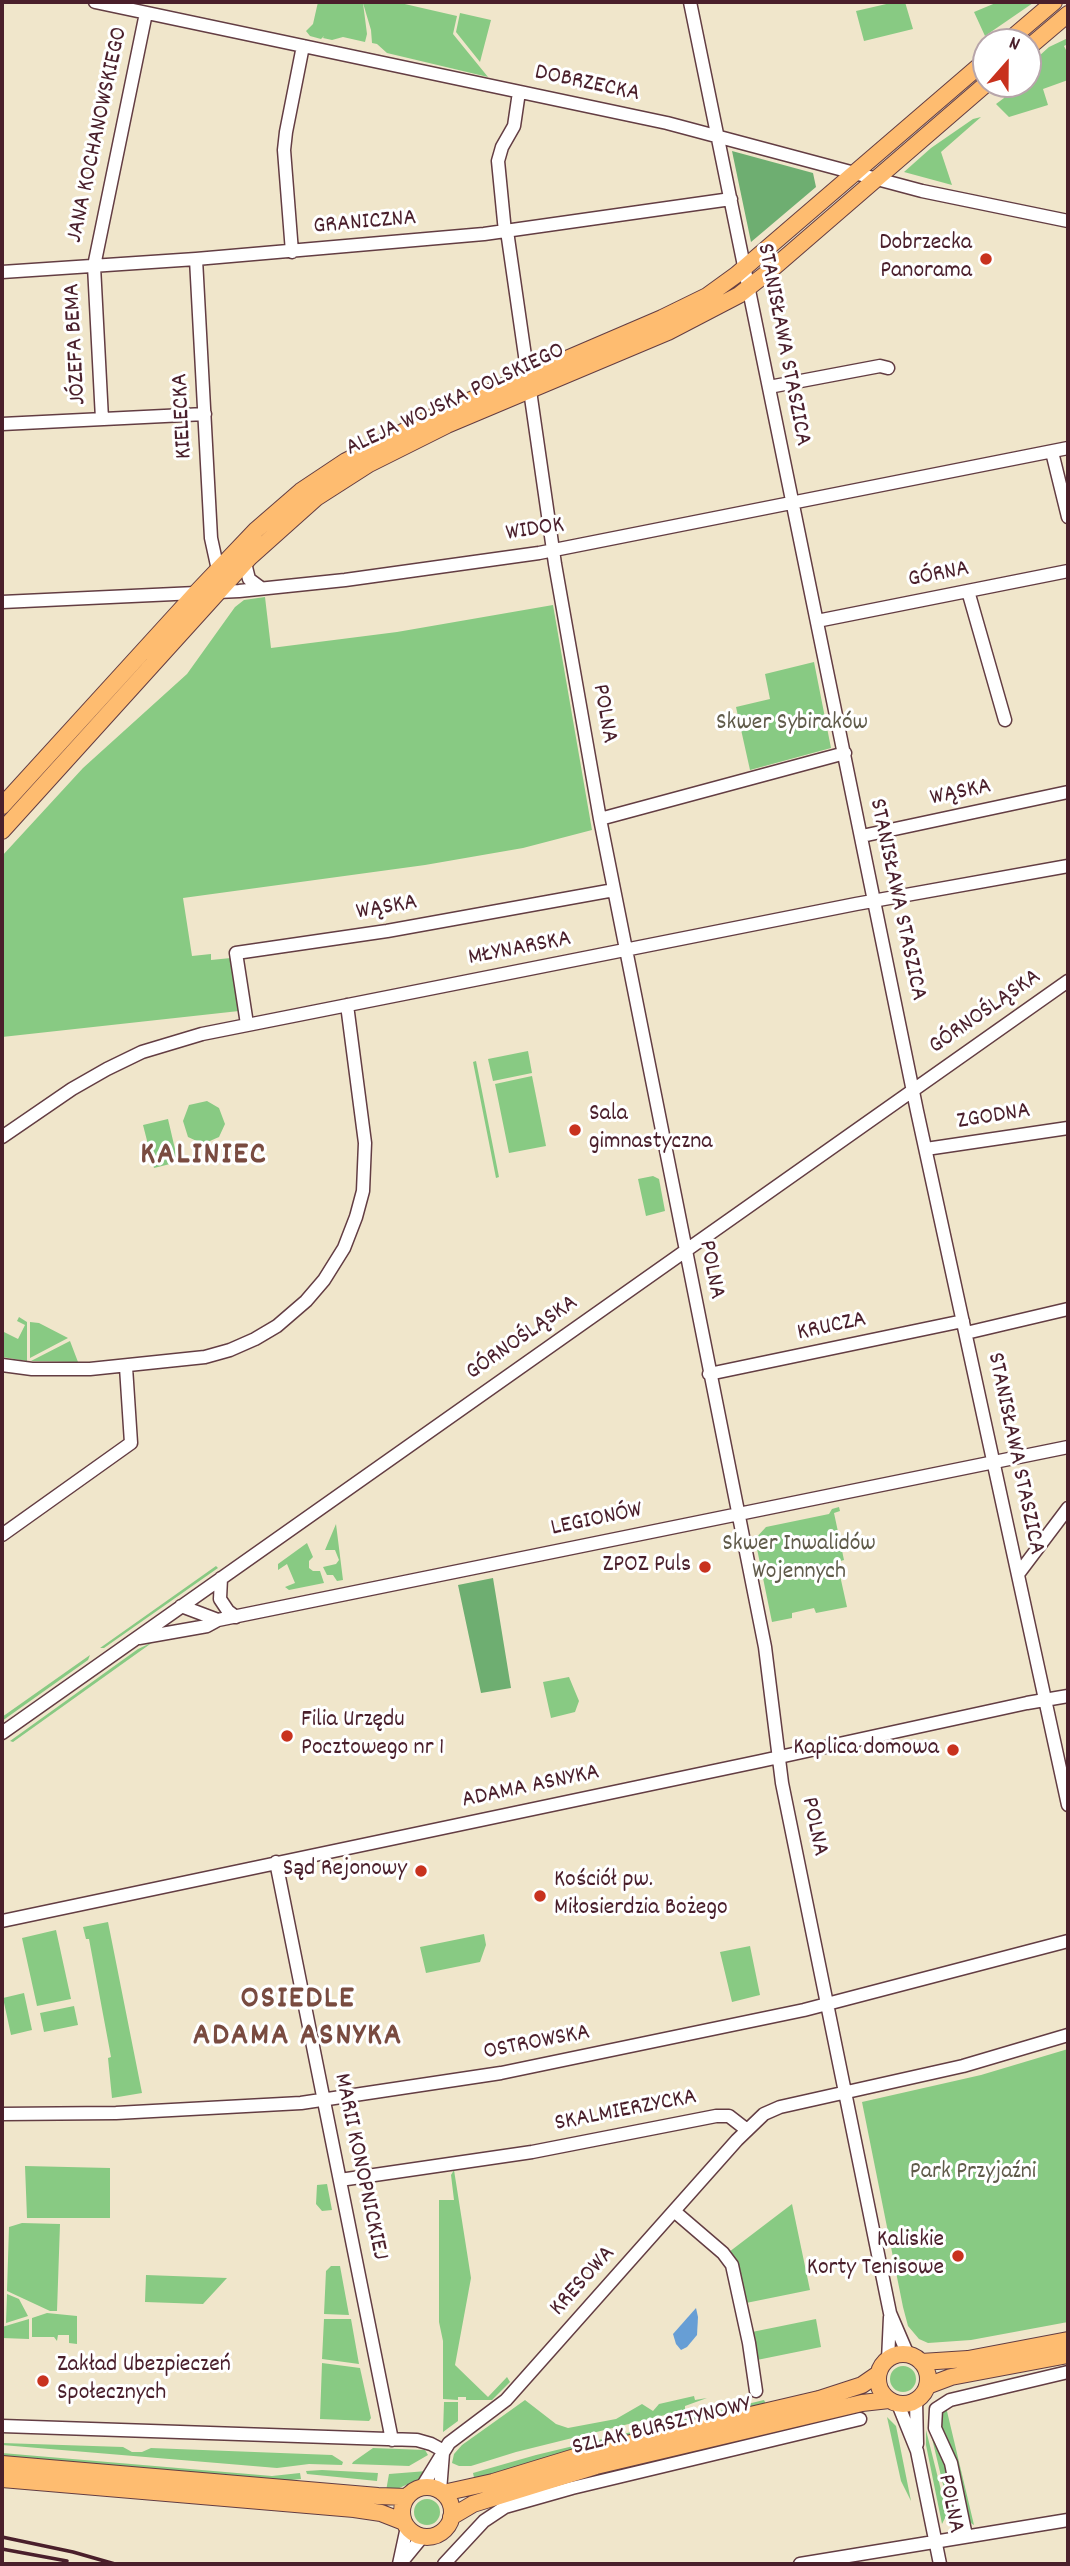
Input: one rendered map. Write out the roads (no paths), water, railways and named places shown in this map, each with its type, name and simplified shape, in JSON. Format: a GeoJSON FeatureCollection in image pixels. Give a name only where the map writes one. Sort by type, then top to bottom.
{"type":"FeatureCollection","features":[{"type":"Feature","properties":{"kind":"main road"},"geometry":{"type":"LineString","coordinates":[[1023,28],[1054,2]]}},
{"type":"Feature","properties":{"kind":"main road"},"geometry":{"type":"LineString","coordinates":[[1042,36],[1068,14]]}},
{"type":"Feature","properties":{"kind":"main road","name":"ALEJA WOJSKA POLSKIEGO"},"geometry":{"type":"LineString","coordinates":[[2,831],[218,591],[299,511],[350,475],[528,382],[689,305],[727,282],[972,72]]}},
{"type":"Feature","properties":{"kind":"main road","name":"ALEJA WOJSKA POLSKIEGO"},"geometry":{"type":"LineString","coordinates":[[2,806],[218,570],[270,517],[329,472],[424,421],[693,321],[749,288],[972,96]]}},
{"type":"Feature","properties":{"kind":"main road"},"geometry":{"type":"LineString","coordinates":[[1068,2340],[976,2357],[915,2359],[900,2354],[888,2360],[878,2374],[880,2389],[894,2402],[916,2401],[927,2386],[945,2378],[1068,2355]]}},
{"type":"Feature","properties":{"kind":"main road"},"geometry":{"type":"LineString","coordinates":[[915,2359],[927,2373],[927,2386]]}},
{"type":"Feature","properties":{"kind":"main road","name":"SZLAK BURSZTYNOWY"},"geometry":{"type":"LineString","coordinates":[[442,2492],[483,2485],[589,2453],[819,2399],[862,2385],[878,2374]]}},
{"type":"Feature","properties":{"kind":"main road","name":"SZLAK BURSZTYNOWY"},"geometry":{"type":"LineString","coordinates":[[451,2517],[473,2504],[596,2466],[868,2402],[894,2402]]}},
{"type":"Feature","properties":{"kind":"main road"},"geometry":{"type":"LineString","coordinates":[[2,2464],[407,2497]]}},
{"type":"Feature","properties":{"kind":"main road"},"geometry":{"type":"LineString","coordinates":[[2,2479],[354,2509],[382,2514],[423,2536],[437,2534],[448,2525],[451,2517],[450,2505],[442,2492],[422,2487],[407,2497],[402,2509],[406,2525]]}},
{"type":"Feature","properties":{"kind":"street","name":"DOBRZECKA"},"geometry":{"type":"LineString","coordinates":[[95,2],[718,136],[922,191],[1068,220]]}},
{"type":"Feature","properties":{"kind":"street","name":"STANISŁAWA STASZICA"},"geometry":{"type":"LineString","coordinates":[[690,2],[913,1090],[1068,1805]]}},
{"type":"Feature","properties":{"kind":"street","name":"JANA KOCHANOWSKIEGO"},"geometry":{"type":"LineString","coordinates":[[94,266],[146,13]]}},
{"type":"Feature","properties":{"kind":"street"},"geometry":{"type":"LineString","coordinates":[[292,252],[284,150],[303,46]]}},
{"type":"Feature","properties":{"kind":"street","name":"POLNA"},"geometry":{"type":"LineString","coordinates":[[519,92],[514,126],[502,147],[498,161],[506,232],[554,550],[625,951],[767,1663],[778,1757],[890,2313],[888,2360]]}},
{"type":"Feature","properties":{"kind":"street","name":"GRANICZNA"},"geometry":{"type":"LineString","coordinates":[[2,272],[196,260],[506,232],[731,199]]}},
{"type":"Feature","properties":{"kind":"street","name":"KIELECKA"},"geometry":{"type":"LineString","coordinates":[[196,260],[211,538],[218,570]]}},
{"type":"Feature","properties":{"kind":"street","name":"JÓZEFA BEMA"},"geometry":{"type":"LineString","coordinates":[[94,266],[102,419]]}},
{"type":"Feature","properties":{"kind":"street"},"geometry":{"type":"LineString","coordinates":[[769,387],[880,366],[888,368]]}},
{"type":"Feature","properties":{"kind":"street"},"geometry":{"type":"LineString","coordinates":[[2,424],[205,414]]}},
{"type":"Feature","properties":{"kind":"street","name":"WIDOK"},"geometry":{"type":"LineString","coordinates":[[2,602],[218,591],[357,578],[554,550],[1068,448]]}},
{"type":"Feature","properties":{"kind":"street"},"geometry":{"type":"LineString","coordinates":[[1052,452],[1068,517]]}},
{"type":"Feature","properties":{"kind":"street"},"geometry":{"type":"LineString","coordinates":[[244,563],[248,579],[261,587]]}},
{"type":"Feature","properties":{"kind":"street","name":"GÓRNA"},"geometry":{"type":"LineString","coordinates":[[817,621],[1068,571]]}},
{"type":"Feature","properties":{"kind":"street"},"geometry":{"type":"LineString","coordinates":[[968,591],[1005,720]]}},
{"type":"Feature","properties":{"kind":"street"},"geometry":{"type":"LineString","coordinates":[[600,818],[845,753]]}},
{"type":"Feature","properties":{"kind":"street","name":"WĄSKA"},"geometry":{"type":"LineString","coordinates":[[862,836],[1068,792]]}},
{"type":"Feature","properties":{"kind":"street","name":"MŁYNARSKA"},"geometry":{"type":"LineString","coordinates":[[2,1137],[72,1089],[124,1060],[180,1040],[247,1024],[875,901],[1068,866]]}},
{"type":"Feature","properties":{"kind":"street","name":"WĄSKA"},"geometry":{"type":"LineString","coordinates":[[247,1024],[236,953],[387,931],[614,890]]}},
{"type":"Feature","properties":{"kind":"street","name":"GÓRNOŚLĄSKA"},"geometry":{"type":"LineString","coordinates":[[2,1732],[1068,981]]}},
{"type":"Feature","properties":{"kind":"street"},"geometry":{"type":"LineString","coordinates":[[2,1365],[46,1370],[126,1367],[205,1357],[249,1342],[296,1311],[333,1268],[344,1248],[356,1217],[366,1166],[346,1005]]}},
{"type":"Feature","properties":{"kind":"street","name":"ZGODNA"},"geometry":{"type":"LineString","coordinates":[[926,1149],[1068,1128]]}},
{"type":"Feature","properties":{"kind":"street","name":"KRUCZA"},"geometry":{"type":"LineString","coordinates":[[709,1374],[1068,1309]]}},
{"type":"Feature","properties":{"kind":"street"},"geometry":{"type":"LineString","coordinates":[[2,1535],[131,1443],[126,1367]]}},
{"type":"Feature","properties":{"kind":"street","name":"LEGIONÓW"},"geometry":{"type":"LineString","coordinates":[[135,1639],[1068,1447]]}},
{"type":"Feature","properties":{"kind":"street"},"geometry":{"type":"LineString","coordinates":[[1018,1573],[1068,1508]]}},
{"type":"Feature","properties":{"kind":"street"},"geometry":{"type":"LineString","coordinates":[[220,1578],[220,1599],[228,1612],[236,1617]]}},
{"type":"Feature","properties":{"kind":"street"},"geometry":{"type":"LineString","coordinates":[[181,1606],[218,1620]]}},
{"type":"Feature","properties":{"kind":"street"},"geometry":{"type":"LineString","coordinates":[[181,1606],[184,1616],[193,1628]]}},
{"type":"Feature","properties":{"kind":"street","name":"ADAMA ASNYKA"},"geometry":{"type":"LineString","coordinates":[[2,1921],[1068,1696]]}},
{"type":"Feature","properties":{"kind":"street","name":"MARII KONOPNICKIEJ"},"geometry":{"type":"LineString","coordinates":[[276,1862],[392,2440]]}},
{"type":"Feature","properties":{"kind":"street","name":"OSTROWSKA"},"geometry":{"type":"LineString","coordinates":[[2,2114],[129,2112],[324,2101],[539,2067],[827,2004],[1068,1941]]}},
{"type":"Feature","properties":{"kind":"street"},"geometry":{"type":"LineString","coordinates":[[747,2130],[772,2110],[963,2066],[1068,2035]]}},
{"type":"Feature","properties":{"kind":"street","name":"SKALMIERZYCKA"},"geometry":{"type":"LineString","coordinates":[[340,2180],[532,2152],[716,2116],[729,2116],[747,2130]]}},
{"type":"Feature","properties":{"kind":"street","name":"KRESOWA"},"geometry":{"type":"LineString","coordinates":[[422,2487],[454,2438],[512,2394],[747,2130]]}},
{"type":"Feature","properties":{"kind":"street"},"geometry":{"type":"LineString","coordinates":[[674,2211],[723,2253],[732,2265],[742,2305],[756,2391]]}},
{"type":"Feature","properties":{"kind":"street","name":"POLNA"},"geometry":{"type":"LineString","coordinates":[[890,2313],[915,2359]]}},
{"type":"Feature","properties":{"kind":"street"},"geometry":{"type":"LineString","coordinates":[[966,2536],[950,2463],[935,2428],[936,2409],[950,2400],[1068,2372]]}},
{"type":"Feature","properties":{"kind":"street","name":"POLNA"},"geometry":{"type":"LineString","coordinates":[[916,2401],[917,2451],[940,2564]]}},
{"type":"Feature","properties":{"kind":"street","name":"POLNA"},"geometry":{"type":"LineString","coordinates":[[894,2402],[917,2451]]}},
{"type":"Feature","properties":{"kind":"street"},"geometry":{"type":"LineString","coordinates":[[444,2564],[484,2521],[505,2507],[572,2488],[860,2419]]}},
{"type":"Feature","properties":{"kind":"street"},"geometry":{"type":"LineString","coordinates":[[2,2426],[424,2441],[444,2451],[442,2492]]}},
{"type":"Feature","properties":{"kind":"street"},"geometry":{"type":"LineString","coordinates":[[800,2564],[1068,2520]]}},
{"type":"Feature","properties":{"kind":"street"},"geometry":{"type":"LineString","coordinates":[[399,2564],[406,2525]]}},
{"type":"Feature","properties":{"kind":"street"},"geometry":{"type":"LineString","coordinates":[[399,2564],[423,2536]]}},
{"type":"Feature","properties":{"kind":"water"},"geometry":{"type":"Polygon","coordinates":[[[696,2308],[697,2335],[681,2350],[673,2334],[696,2308]]]}},
{"type":"Feature","properties":{"kind":"railway"},"geometry":{"type":"LineString","coordinates":[[2,2537],[115,2564]]}},
{"type":"Feature","properties":{"kind":"railway"},"geometry":{"type":"LineString","coordinates":[[2,2549],[67,2561]]}},
{"type":"Feature","properties":{"kind":"place","name":"Dobrzecka Panorama"},"geometry":{"type":"Point","coordinates":[986,259]}},
{"type":"Feature","properties":{"kind":"place","name":"Sala gimnastyczna"},"geometry":{"type":"Point","coordinates":[575,1130]}},
{"type":"Feature","properties":{"kind":"place","name":"ZPOZ Puls"},"geometry":{"type":"Point","coordinates":[705,1567]}},
{"type":"Feature","properties":{"kind":"place","name":"Filia Urzędu Pocztowego nr 1"},"geometry":{"type":"Point","coordinates":[287,1736]}},
{"type":"Feature","properties":{"kind":"place","name":"Kaplica domowa"},"geometry":{"type":"Point","coordinates":[953,1750]}},
{"type":"Feature","properties":{"kind":"place","name":"Sąd Rejonowy"},"geometry":{"type":"Point","coordinates":[421,1871]}},
{"type":"Feature","properties":{"kind":"place","name":"Kościół pw. Miłosierdzia Bożego"},"geometry":{"type":"Point","coordinates":[540,1896]}},
{"type":"Feature","properties":{"kind":"place","name":"Kaliskie Korty Tenisowe"},"geometry":{"type":"Point","coordinates":[958,2256]}},
{"type":"Feature","properties":{"kind":"place","name":"Zakład Ubezpieczeń Społecznych"},"geometry":{"type":"Point","coordinates":[43,2381]}},
{"type":"Feature","properties":{"kind":"district","name":"KALINIEC"},"geometry":{"type":"Point","coordinates":[204,1158]}},
{"type":"Feature","properties":{"kind":"district","name":"OSIEDLE ADAMA ASNYKA"},"geometry":{"type":"Point","coordinates":[298,2020]}},
{"type":"Feature","properties":{"kind":"park label","name":"Skwer Sybiraków"},"geometry":{"type":"Point","coordinates":[792,725]}},
{"type":"Feature","properties":{"kind":"park label","name":"Skwer Inwalidów Wojennych"},"geometry":{"type":"Point","coordinates":[799,1560]}},
{"type":"Feature","properties":{"kind":"park label","name":"Park Przyjaźni"},"geometry":{"type":"Point","coordinates":[973,2174]}}]}
